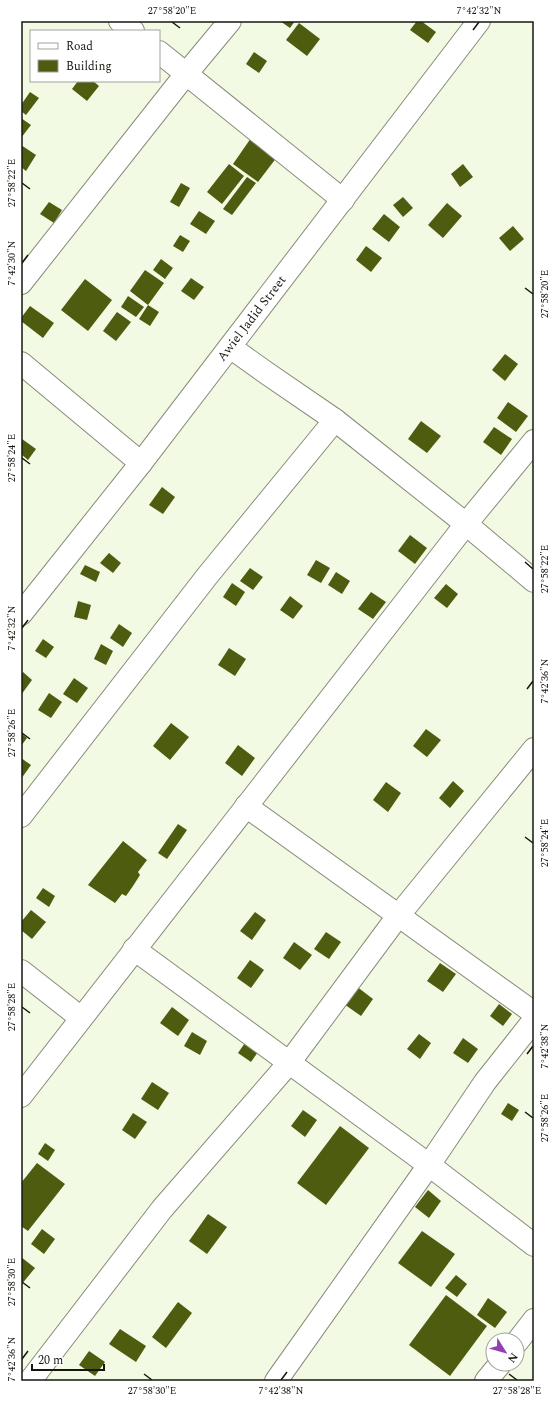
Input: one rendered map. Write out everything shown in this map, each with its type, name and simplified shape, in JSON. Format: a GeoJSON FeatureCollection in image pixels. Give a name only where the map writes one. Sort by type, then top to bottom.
{"type":"FeatureCollection","features":[{"type":"Feature","properties":{"kind":"street"},"geometry":{"type":"LineString","coordinates":[[120,21],[132,30]]}},
{"type":"Feature","properties":{"kind":"street"},"geometry":{"type":"LineString","coordinates":[[21,283],[186,74],[230,21]]}},
{"type":"Feature","properties":{"kind":"street","name":"Awiel Jadid Street"},"geometry":{"type":"LineString","coordinates":[[21,614],[141,463],[480,21]]}},
{"type":"Feature","properties":{"kind":"street"},"geometry":{"type":"LineString","coordinates":[[160,53],[343,200]]}},
{"type":"Feature","properties":{"kind":"street"},"geometry":{"type":"LineString","coordinates":[[230,347],[335,420],[466,524],[534,581]]}},
{"type":"Feature","properties":{"kind":"street"},"geometry":{"type":"LineString","coordinates":[[21,363],[141,463]]}},
{"type":"Feature","properties":{"kind":"street"},"geometry":{"type":"LineString","coordinates":[[21,816],[208,574],[335,420]]}},
{"type":"Feature","properties":{"kind":"street"},"geometry":{"type":"LineString","coordinates":[[21,1096],[466,524],[534,441]]}},
{"type":"Feature","properties":{"kind":"street"},"geometry":{"type":"LineString","coordinates":[[30,1381],[162,1209],[289,1063],[398,916],[534,749]]}},
{"type":"Feature","properties":{"kind":"street"},"geometry":{"type":"LineString","coordinates":[[246,806],[534,1013]]}},
{"type":"Feature","properties":{"kind":"street"},"geometry":{"type":"LineString","coordinates":[[134,949],[429,1164],[534,1246]]}},
{"type":"Feature","properties":{"kind":"street"},"geometry":{"type":"LineString","coordinates":[[21,971],[81,1018]]}},
{"type":"Feature","properties":{"kind":"street"},"geometry":{"type":"LineString","coordinates":[[276,1381],[485,1082],[534,1020]]}},
{"type":"Feature","properties":{"kind":"street"},"geometry":{"type":"LineString","coordinates":[[525,1332],[534,1320]]}},
{"type":"Feature","properties":{"kind":"street"},"geometry":{"type":"LineString","coordinates":[[486,1381],[493,1372]]}},
{"type":"Feature","properties":{"kind":"building"},"geometry":{"type":"Polygon","coordinates":[[[280,21],[295,21],[290,28],[280,21]]]}},
{"type":"Feature","properties":{"kind":"building"},"geometry":{"type":"Polygon","coordinates":[[[417,21],[421,21],[436,32],[428,43],[410,30],[417,21]]]}},
{"type":"Feature","properties":{"kind":"building"},"geometry":{"type":"Polygon","coordinates":[[[299,23],[320,39],[307,56],[286,40],[299,23]]]}},
{"type":"Feature","properties":{"kind":"building"},"geometry":{"type":"Polygon","coordinates":[[[254,52],[267,61],[259,73],[246,64],[254,52]]]}},
{"type":"Feature","properties":{"kind":"building"},"geometry":{"type":"Polygon","coordinates":[[[77,82],[94,82],[99,86],[87,101],[72,89],[77,82]]]}},
{"type":"Feature","properties":{"kind":"building"},"geometry":{"type":"Polygon","coordinates":[[[30,92],[39,98],[26,115],[21,111],[21,105],[30,92]]]}},
{"type":"Feature","properties":{"kind":"building"},"geometry":{"type":"Polygon","coordinates":[[[21,118],[31,125],[21,138],[21,118]]]}},
{"type":"Feature","properties":{"kind":"building"},"geometry":{"type":"Polygon","coordinates":[[[251,138],[277,157],[258,182],[233,164],[251,138]]]}},
{"type":"Feature","properties":{"kind":"building"},"geometry":{"type":"Polygon","coordinates":[[[21,145],[36,155],[26,171],[21,167],[21,145]]]}},
{"type":"Feature","properties":{"kind":"building"},"geometry":{"type":"Polygon","coordinates":[[[229,164],[244,176],[222,204],[207,192],[229,164]]]}},
{"type":"Feature","properties":{"kind":"building"},"geometry":{"type":"Polygon","coordinates":[[[463,164],[473,177],[460,187],[451,174],[463,164]]]}},
{"type":"Feature","properties":{"kind":"building"},"geometry":{"type":"Polygon","coordinates":[[[247,177],[256,183],[232,215],[223,209],[247,177]]]}},
{"type":"Feature","properties":{"kind":"building"},"geometry":{"type":"Polygon","coordinates":[[[181,183],[190,188],[179,207],[170,202],[181,183]]]}},
{"type":"Feature","properties":{"kind":"building"},"geometry":{"type":"Polygon","coordinates":[[[403,197],[413,208],[403,217],[393,205],[403,197]]]}},
{"type":"Feature","properties":{"kind":"building"},"geometry":{"type":"Polygon","coordinates":[[[49,202],[62,210],[54,223],[40,214],[49,202]]]}},
{"type":"Feature","properties":{"kind":"building"},"geometry":{"type":"Polygon","coordinates":[[[447,203],[462,216],[443,238],[428,225],[447,203]]]}},
{"type":"Feature","properties":{"kind":"building"},"geometry":{"type":"Polygon","coordinates":[[[199,211],[215,221],[206,234],[190,224],[199,211]]]}},
{"type":"Feature","properties":{"kind":"building"},"geometry":{"type":"Polygon","coordinates":[[[384,214],[400,227],[389,242],[372,229],[384,214]]]}},
{"type":"Feature","properties":{"kind":"building"},"geometry":{"type":"Polygon","coordinates":[[[513,226],[524,239],[510,251],[499,238],[513,226]]]}},
{"type":"Feature","properties":{"kind":"building"},"geometry":{"type":"Polygon","coordinates":[[[180,235],[190,241],[183,252],[173,246],[180,235]]]}},
{"type":"Feature","properties":{"kind":"building"},"geometry":{"type":"Polygon","coordinates":[[[366,246],[382,258],[371,272],[356,260],[366,246]]]}},
{"type":"Feature","properties":{"kind":"building"},"geometry":{"type":"Polygon","coordinates":[[[161,259],[173,268],[165,279],[153,270],[161,259]]]}},
{"type":"Feature","properties":{"kind":"building"},"geometry":{"type":"Polygon","coordinates":[[[145,270],[164,283],[148,305],[130,291],[145,270]]]}},
{"type":"Feature","properties":{"kind":"building"},"geometry":{"type":"Polygon","coordinates":[[[191,278],[204,287],[194,300],[181,291],[191,278]]]}},
{"type":"Feature","properties":{"kind":"building"},"geometry":{"type":"Polygon","coordinates":[[[85,279],[112,300],[88,331],[61,310],[85,279]]]}},
{"type":"Feature","properties":{"kind":"building"},"geometry":{"type":"Polygon","coordinates":[[[128,296],[144,307],[136,317],[121,307],[128,296]]]}},
{"type":"Feature","properties":{"kind":"building"},"geometry":{"type":"Polygon","coordinates":[[[148,305],[159,312],[150,326],[139,319],[148,305]]]}},
{"type":"Feature","properties":{"kind":"building"},"geometry":{"type":"Polygon","coordinates":[[[30,306],[54,323],[43,338],[21,321],[21,318],[30,306]]]}},
{"type":"Feature","properties":{"kind":"building"},"geometry":{"type":"Polygon","coordinates":[[[117,312],[131,322],[116,341],[103,331],[117,312]]]}},
{"type":"Feature","properties":{"kind":"building"},"geometry":{"type":"Polygon","coordinates":[[[505,354],[518,364],[505,381],[492,370],[505,354]]]}},
{"type":"Feature","properties":{"kind":"building"},"geometry":{"type":"Polygon","coordinates":[[[508,402],[528,416],[516,432],[497,418],[508,402]]]}},
{"type":"Feature","properties":{"kind":"building"},"geometry":{"type":"Polygon","coordinates":[[[421,421],[441,436],[427,453],[408,439],[421,421]]]}},
{"type":"Feature","properties":{"kind":"building"},"geometry":{"type":"Polygon","coordinates":[[[494,427],[512,439],[501,455],[483,442],[494,427]]]}},
{"type":"Feature","properties":{"kind":"building"},"geometry":{"type":"Polygon","coordinates":[[[22,439],[36,449],[28,460],[21,454],[22,439]]]}},
{"type":"Feature","properties":{"kind":"building"},"geometry":{"type":"Polygon","coordinates":[[[162,487],[175,497],[163,514],[149,505],[162,487]]]}},
{"type":"Feature","properties":{"kind":"building"},"geometry":{"type":"Polygon","coordinates":[[[410,535],[427,548],[415,564],[398,551],[410,535]]]}},
{"type":"Feature","properties":{"kind":"building"},"geometry":{"type":"Polygon","coordinates":[[[109,553],[121,563],[113,573],[100,563],[109,553]]]}},
{"type":"Feature","properties":{"kind":"building"},"geometry":{"type":"Polygon","coordinates":[[[316,560],[330,568],[321,583],[307,575],[316,560]]]}},
{"type":"Feature","properties":{"kind":"building"},"geometry":{"type":"Polygon","coordinates":[[[85,565],[100,572],[96,582],[80,574],[85,565]]]}},
{"type":"Feature","properties":{"kind":"building"},"geometry":{"type":"Polygon","coordinates":[[[250,568],[263,577],[253,590],[240,581],[250,568]]]}},
{"type":"Feature","properties":{"kind":"building"},"geometry":{"type":"Polygon","coordinates":[[[336,572],[350,581],[342,594],[328,585],[336,572]]]}},
{"type":"Feature","properties":{"kind":"building"},"geometry":{"type":"Polygon","coordinates":[[[232,583],[245,592],[236,606],[223,597],[232,583]]]}},
{"type":"Feature","properties":{"kind":"building"},"geometry":{"type":"Polygon","coordinates":[[[446,584],[458,594],[447,608],[434,598],[446,584]]]}},
{"type":"Feature","properties":{"kind":"building"},"geometry":{"type":"Polygon","coordinates":[[[371,592],[386,602],[373,619],[358,609],[371,592]]]}},
{"type":"Feature","properties":{"kind":"building"},"geometry":{"type":"Polygon","coordinates":[[[290,596],[303,606],[293,619],[280,610],[290,596]]]}},
{"type":"Feature","properties":{"kind":"building"},"geometry":{"type":"Polygon","coordinates":[[[78,601],[91,605],[87,620],[74,617],[78,601]]]}},
{"type":"Feature","properties":{"kind":"building"},"geometry":{"type":"Polygon","coordinates":[[[119,624],[132,633],[123,647],[110,638],[119,624]]]}},
{"type":"Feature","properties":{"kind":"building"},"geometry":{"type":"Polygon","coordinates":[[[43,639],[54,647],[46,658],[35,651],[43,639]]]}},
{"type":"Feature","properties":{"kind":"building"},"geometry":{"type":"Polygon","coordinates":[[[101,644],[113,651],[106,665],[94,659],[101,644]]]}},
{"type":"Feature","properties":{"kind":"building"},"geometry":{"type":"Polygon","coordinates":[[[229,648],[246,659],[235,676],[218,665],[229,648]]]}},
{"type":"Feature","properties":{"kind":"building"},"geometry":{"type":"Polygon","coordinates":[[[23,672],[32,680],[21,695],[21,675],[23,672]]]}},
{"type":"Feature","properties":{"kind":"building"},"geometry":{"type":"Polygon","coordinates":[[[74,678],[88,688],[77,703],[63,694],[74,678]]]}},
{"type":"Feature","properties":{"kind":"building"},"geometry":{"type":"Polygon","coordinates":[[[49,693],[62,702],[51,718],[38,710],[49,693]]]}},
{"type":"Feature","properties":{"kind":"building"},"geometry":{"type":"Polygon","coordinates":[[[171,723],[189,737],[170,760],[153,746],[171,723]]]}},
{"type":"Feature","properties":{"kind":"building"},"geometry":{"type":"Polygon","coordinates":[[[426,729],[441,740],[427,757],[413,746],[426,729]]]}},
{"type":"Feature","properties":{"kind":"building"},"geometry":{"type":"Polygon","coordinates":[[[21,733],[27,738],[21,746],[21,733]]]}},
{"type":"Feature","properties":{"kind":"building"},"geometry":{"type":"Polygon","coordinates":[[[238,745],[255,758],[242,776],[225,763],[238,745]]]}},
{"type":"Feature","properties":{"kind":"building"},"geometry":{"type":"Polygon","coordinates":[[[21,758],[31,765],[21,779],[21,758]]]}},
{"type":"Feature","properties":{"kind":"building"},"geometry":{"type":"Polygon","coordinates":[[[453,781],[464,791],[450,808],[439,798],[453,781]]]}},
{"type":"Feature","properties":{"kind":"building"},"geometry":{"type":"Polygon","coordinates":[[[386,782],[401,793],[388,812],[373,800],[386,782]]]}},
{"type":"Feature","properties":{"kind":"building"},"geometry":{"type":"Polygon","coordinates":[[[178,824],[187,830],[167,859],[158,853],[178,824]]]}},
{"type":"Feature","properties":{"kind":"building"},"geometry":{"type":"Polygon","coordinates":[[[123,841],[147,860],[138,872],[140,875],[126,896],[122,894],[115,903],[88,885],[123,841]]]}},
{"type":"Feature","properties":{"kind":"building"},"geometry":{"type":"Polygon","coordinates":[[[43,888],[55,896],[49,907],[36,898],[43,888]]]}},
{"type":"Feature","properties":{"kind":"building"},"geometry":{"type":"Polygon","coordinates":[[[31,910],[46,922],[32,939],[21,930],[21,922],[31,910]]]}},
{"type":"Feature","properties":{"kind":"building"},"geometry":{"type":"Polygon","coordinates":[[[255,912],[266,920],[252,940],[240,931],[255,912]]]}},
{"type":"Feature","properties":{"kind":"building"},"geometry":{"type":"Polygon","coordinates":[[[326,932],[341,942],[329,959],[314,949],[326,932]]]}},
{"type":"Feature","properties":{"kind":"building"},"geometry":{"type":"Polygon","coordinates":[[[294,942],[312,955],[300,970],[283,958],[294,942]]]}},
{"type":"Feature","properties":{"kind":"building"},"geometry":{"type":"Polygon","coordinates":[[[250,960],[264,970],[251,988],[237,978],[250,960]]]}},
{"type":"Feature","properties":{"kind":"building"},"geometry":{"type":"Polygon","coordinates":[[[440,963],[456,974],[443,992],[427,981],[440,963]]]}},
{"type":"Feature","properties":{"kind":"building"},"geometry":{"type":"Polygon","coordinates":[[[356,986],[373,999],[361,1016],[344,1004],[356,986]]]}},
{"type":"Feature","properties":{"kind":"building"},"geometry":{"type":"Polygon","coordinates":[[[499,1004],[512,1014],[503,1026],[490,1016],[499,1004]]]}},
{"type":"Feature","properties":{"kind":"building"},"geometry":{"type":"Polygon","coordinates":[[[172,1007],[189,1020],[178,1036],[160,1023],[172,1007]]]}},
{"type":"Feature","properties":{"kind":"building"},"geometry":{"type":"Polygon","coordinates":[[[192,1032],[207,1041],[200,1055],[184,1046],[192,1032]]]}},
{"type":"Feature","properties":{"kind":"building"},"geometry":{"type":"Polygon","coordinates":[[[419,1034],[431,1043],[420,1059],[407,1049],[419,1034]]]}},
{"type":"Feature","properties":{"kind":"building"},"geometry":{"type":"Polygon","coordinates":[[[463,1038],[478,1049],[468,1063],[453,1053],[463,1038]]]}},
{"type":"Feature","properties":{"kind":"building"},"geometry":{"type":"Polygon","coordinates":[[[247,1040],[260,1049],[251,1062],[238,1053],[247,1040]]]}},
{"type":"Feature","properties":{"kind":"building"},"geometry":{"type":"Polygon","coordinates":[[[152,1082],[169,1093],[158,1110],[141,1099],[152,1082]]]}},
{"type":"Feature","properties":{"kind":"building"},"geometry":{"type":"Polygon","coordinates":[[[508,1103],[519,1110],[512,1121],[501,1114],[508,1103]]]}},
{"type":"Feature","properties":{"kind":"building"},"geometry":{"type":"Polygon","coordinates":[[[303,1110],[317,1120],[305,1137],[291,1126],[303,1110]]]}},
{"type":"Feature","properties":{"kind":"building"},"geometry":{"type":"Polygon","coordinates":[[[133,1113],[147,1122],[135,1139],[122,1130],[133,1113]]]}},
{"type":"Feature","properties":{"kind":"building"},"geometry":{"type":"Polygon","coordinates":[[[340,1126],[369,1148],[326,1205],[297,1183],[340,1126]]]}},
{"type":"Feature","properties":{"kind":"building"},"geometry":{"type":"Polygon","coordinates":[[[45,1143],[55,1150],[48,1161],[38,1154],[45,1143]]]}},
{"type":"Feature","properties":{"kind":"building"},"geometry":{"type":"Polygon","coordinates":[[[37,1163],[65,1184],[28,1231],[21,1226],[21,1183],[37,1163]]]}},
{"type":"Feature","properties":{"kind":"building"},"geometry":{"type":"Polygon","coordinates":[[[428,1190],[441,1201],[429,1218],[415,1207],[428,1190]]]}},
{"type":"Feature","properties":{"kind":"building"},"geometry":{"type":"Polygon","coordinates":[[[208,1214],[227,1227],[207,1254],[189,1241],[208,1214]]]}},
{"type":"Feature","properties":{"kind":"building"},"geometry":{"type":"Polygon","coordinates":[[[42,1229],[55,1239],[44,1254],[31,1244],[42,1229]]]}},
{"type":"Feature","properties":{"kind":"building"},"geometry":{"type":"Polygon","coordinates":[[[422,1231],[455,1254],[431,1287],[398,1263],[422,1231]]]}},
{"type":"Feature","properties":{"kind":"building"},"geometry":{"type":"Polygon","coordinates":[[[21,1257],[35,1268],[21,1285],[21,1257]]]}},
{"type":"Feature","properties":{"kind":"building"},"geometry":{"type":"Polygon","coordinates":[[[456,1275],[467,1284],[457,1297],[445,1288],[456,1275]]]}},
{"type":"Feature","properties":{"kind":"building"},"geometry":{"type":"Polygon","coordinates":[[[446,1295],[487,1326],[450,1376],[409,1345],[446,1295]]]}},
{"type":"Feature","properties":{"kind":"building"},"geometry":{"type":"Polygon","coordinates":[[[488,1298],[507,1312],[495,1328],[477,1315],[488,1298]]]}},
{"type":"Feature","properties":{"kind":"building"},"geometry":{"type":"Polygon","coordinates":[[[178,1302],[192,1313],[166,1348],[152,1337],[178,1302]]]}},
{"type":"Feature","properties":{"kind":"building"},"geometry":{"type":"Polygon","coordinates":[[[120,1329],[146,1346],[136,1362],[109,1344],[120,1329]]]}},
{"type":"Feature","properties":{"kind":"building"},"geometry":{"type":"Polygon","coordinates":[[[89,1351],[105,1362],[95,1376],[79,1365],[89,1351]]]}}]}
